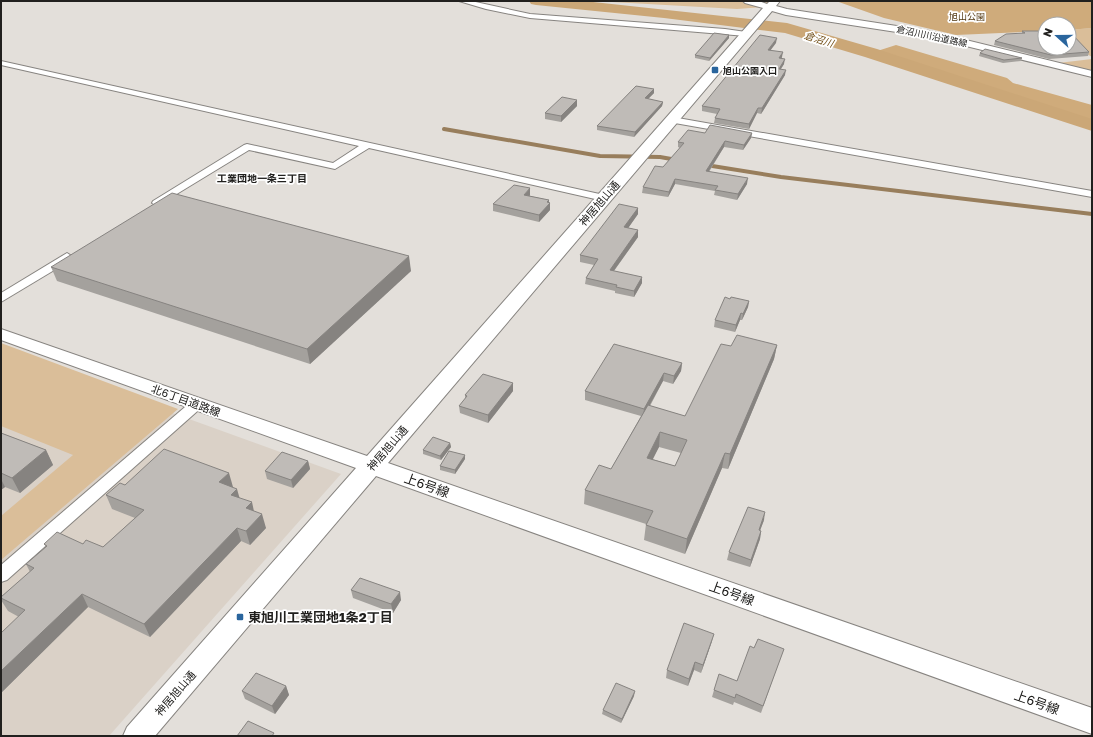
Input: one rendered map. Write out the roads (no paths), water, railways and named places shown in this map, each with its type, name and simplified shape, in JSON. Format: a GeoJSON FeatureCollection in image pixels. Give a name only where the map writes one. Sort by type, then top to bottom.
{"type":"FeatureCollection","features":[{"type":"Feature","properties":{"kind":"main road","name":"倉沼川川沿道路線"},"geometry":{"type":"LineString","coordinates":[[748,1],[770,7],[929,34],[1092,74]]}},
{"type":"Feature","properties":{"kind":"main road","name":"神居旭山通"},"geometry":{"type":"LineString","coordinates":[[137,736],[770,7]]}},
{"type":"Feature","properties":{"kind":"main road","name":"北6丁目道路線"},"geometry":{"type":"LineString","coordinates":[[1,334],[372,466]]}},
{"type":"Feature","properties":{"kind":"main road","name":"上6号線"},"geometry":{"type":"LineString","coordinates":[[372,466],[1092,721]]}},
{"type":"Feature","properties":{"kind":"street"},"geometry":{"type":"LineString","coordinates":[[463,1],[486,7],[543,17],[748,32]]}},
{"type":"Feature","properties":{"kind":"street"},"geometry":{"type":"LineString","coordinates":[[1,63],[604,198]]}},
{"type":"Feature","properties":{"kind":"street"},"geometry":{"type":"LineString","coordinates":[[672,120],[1092,194]]}},
{"type":"Feature","properties":{"kind":"street"},"geometry":{"type":"LineString","coordinates":[[146,209],[247,147],[335,166],[367,145]]}},
{"type":"Feature","properties":{"kind":"street"},"geometry":{"type":"LineString","coordinates":[[1,298],[78,250]]}},
{"type":"Feature","properties":{"kind":"street"},"geometry":{"type":"LineString","coordinates":[[1,575],[196,404]]}},
{"type":"Feature","properties":{"kind":"waterway","name":"倉沼川"},"geometry":{"type":"LineString","coordinates":[[536,1],[664,13],[787,28],[871,53],[1092,125]]}},
{"type":"Feature","properties":{"kind":"waterway"},"geometry":{"type":"LineString","coordinates":[[444,129],[600,156],[660,157],[677,160]]}},
{"type":"Feature","properties":{"kind":"waterway"},"geometry":{"type":"LineString","coordinates":[[706,165],[781,177],[1092,214]]}},
{"type":"Feature","properties":{"kind":"place","name":"旭山公園入口"},"geometry":{"type":"Point","coordinates":[715,70]}},
{"type":"Feature","properties":{"kind":"place","name":"東旭川工業団地1条2丁目"},"geometry":{"type":"Point","coordinates":[240,617]}},
{"type":"Feature","properties":{"kind":"district","name":"工業団地一条三丁目"},"geometry":{"type":"Point","coordinates":[262,178]}},
{"type":"Feature","properties":{"kind":"park label","name":"旭山公園"},"geometry":{"type":"Point","coordinates":[967,16]}}]}
